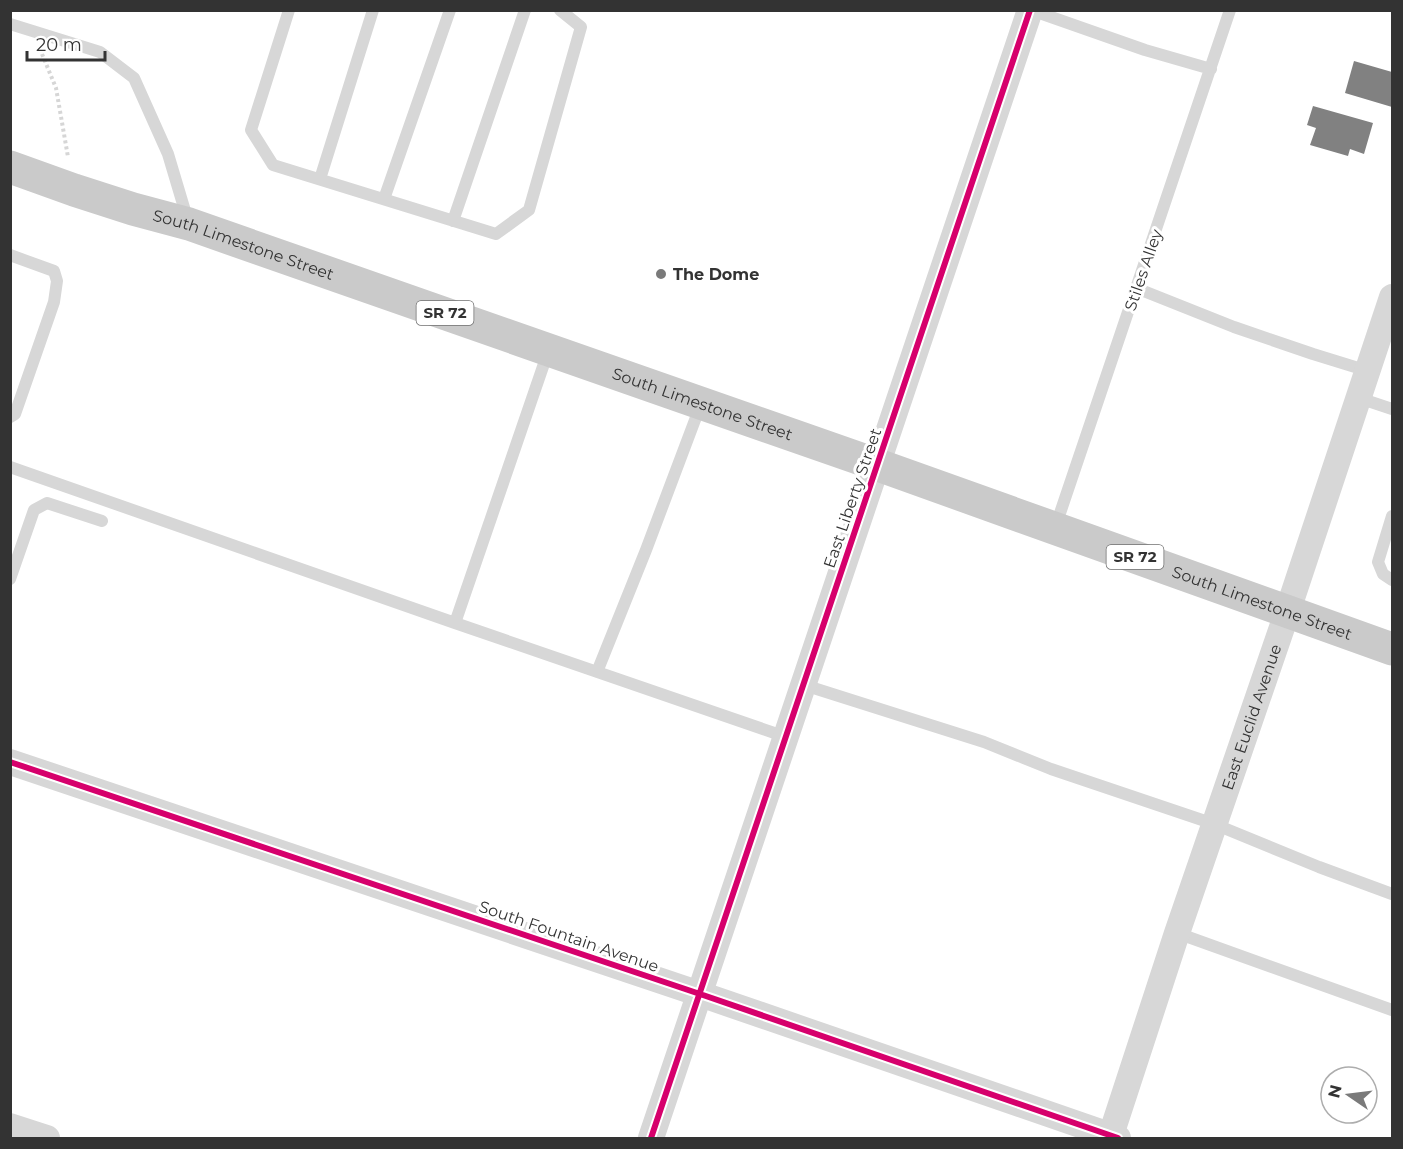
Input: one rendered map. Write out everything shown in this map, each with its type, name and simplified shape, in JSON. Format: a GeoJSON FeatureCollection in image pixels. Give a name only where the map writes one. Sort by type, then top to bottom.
{"type":"FeatureCollection","features":[{"type":"Feature","properties":{"kind":"main road","name":"South Limestone Street"},"geometry":{"type":"LineString","coordinates":[[10,167],[133,209],[189,224],[878,465],[1392,649]]}},
{"type":"Feature","properties":{"kind":"street","name":"East Liberty Street"},"geometry":{"type":"LineString","coordinates":[[651,1138],[1030,10]]}},
{"type":"Feature","properties":{"kind":"street","name":"East Euclid Avenue"},"geometry":{"type":"LineString","coordinates":[[1113,1138],[1177,933],[1392,297]]}},
{"type":"Feature","properties":{"kind":"street","name":"South Fountain Avenue"},"geometry":{"type":"LineString","coordinates":[[10,762],[700,994],[1113,1138]]}},
{"type":"Feature","properties":{"kind":"street"},"geometry":{"type":"LineString","coordinates":[[10,1126],[47,1138]]}},
{"type":"Feature","properties":{"kind":"lane"},"geometry":{"type":"LineString","coordinates":[[289,10],[251,130],[273,165],[496,234],[529,210],[581,27],[560,10]]}},
{"type":"Feature","properties":{"kind":"lane"},"geometry":{"type":"LineString","coordinates":[[320,179],[373,10]]}},
{"type":"Feature","properties":{"kind":"lane"},"geometry":{"type":"LineString","coordinates":[[384,199],[450,10]]}},
{"type":"Feature","properties":{"kind":"lane"},"geometry":{"type":"LineString","coordinates":[[453,221],[525,10]]}},
{"type":"Feature","properties":{"kind":"lane"},"geometry":{"type":"LineString","coordinates":[[1030,10],[1145,50],[1210,69]]}},
{"type":"Feature","properties":{"kind":"lane","name":"Stiles Alley"},"geometry":{"type":"LineString","coordinates":[[1054,529],[1230,10]]}},
{"type":"Feature","properties":{"kind":"lane"},"geometry":{"type":"LineString","coordinates":[[10,24],[100,52],[134,78],[168,154],[189,224]]}},
{"type":"Feature","properties":{"kind":"lane"},"geometry":{"type":"LineString","coordinates":[[10,255],[54,271],[57,281],[54,302],[15,414],[10,417]]}},
{"type":"Feature","properties":{"kind":"lane"},"geometry":{"type":"LineString","coordinates":[[1136,288],[1234,327],[1368,371]]}},
{"type":"Feature","properties":{"kind":"lane"},"geometry":{"type":"LineString","coordinates":[[455,623],[548,350]]}},
{"type":"Feature","properties":{"kind":"lane"},"geometry":{"type":"LineString","coordinates":[[1359,398],[1392,409]]}},
{"type":"Feature","properties":{"kind":"lane"},"geometry":{"type":"LineString","coordinates":[[597,672],[701,404]]}},
{"type":"Feature","properties":{"kind":"lane"},"geometry":{"type":"LineString","coordinates":[[10,467],[786,737]]}},
{"type":"Feature","properties":{"kind":"lane"},"geometry":{"type":"LineString","coordinates":[[10,579],[34,510],[47,503],[102,521]]}},
{"type":"Feature","properties":{"kind":"lane"},"geometry":{"type":"LineString","coordinates":[[1392,516],[1378,562],[1383,574],[1392,580]]}},
{"type":"Feature","properties":{"kind":"lane"},"geometry":{"type":"LineString","coordinates":[[804,685],[984,742],[1051,769],[1214,824],[1392,894]]}},
{"type":"Feature","properties":{"kind":"lane"},"geometry":{"type":"LineString","coordinates":[[1177,933],[1392,1010]]}},
{"type":"Feature","properties":{"kind":"path"},"geometry":{"type":"LineString","coordinates":[[32,31],[56,87],[74,190]]}},
{"type":"Feature","properties":{"kind":"building"},"geometry":{"type":"Polygon","coordinates":[[[1354,61],[1392,72],[1392,107],[1345,93],[1354,61]]]}},
{"type":"Feature","properties":{"kind":"building"},"geometry":{"type":"Polygon","coordinates":[[[1313,106],[1373,123],[1364,154],[1350,149],[1348,156],[1310,145],[1316,128],[1307,125],[1313,106]]]}},
{"type":"Feature","properties":{"kind":"cycle path"},"geometry":{"type":"LineString","coordinates":[[651,1138],[1030,10]]}},
{"type":"Feature","properties":{"kind":"cycle path"},"geometry":{"type":"LineString","coordinates":[[10,762],[700,994],[1118,1138]]}},
{"type":"Feature","properties":{"kind":"place","name":"The Dome"},"geometry":{"type":"Point","coordinates":[661,274]}}]}
